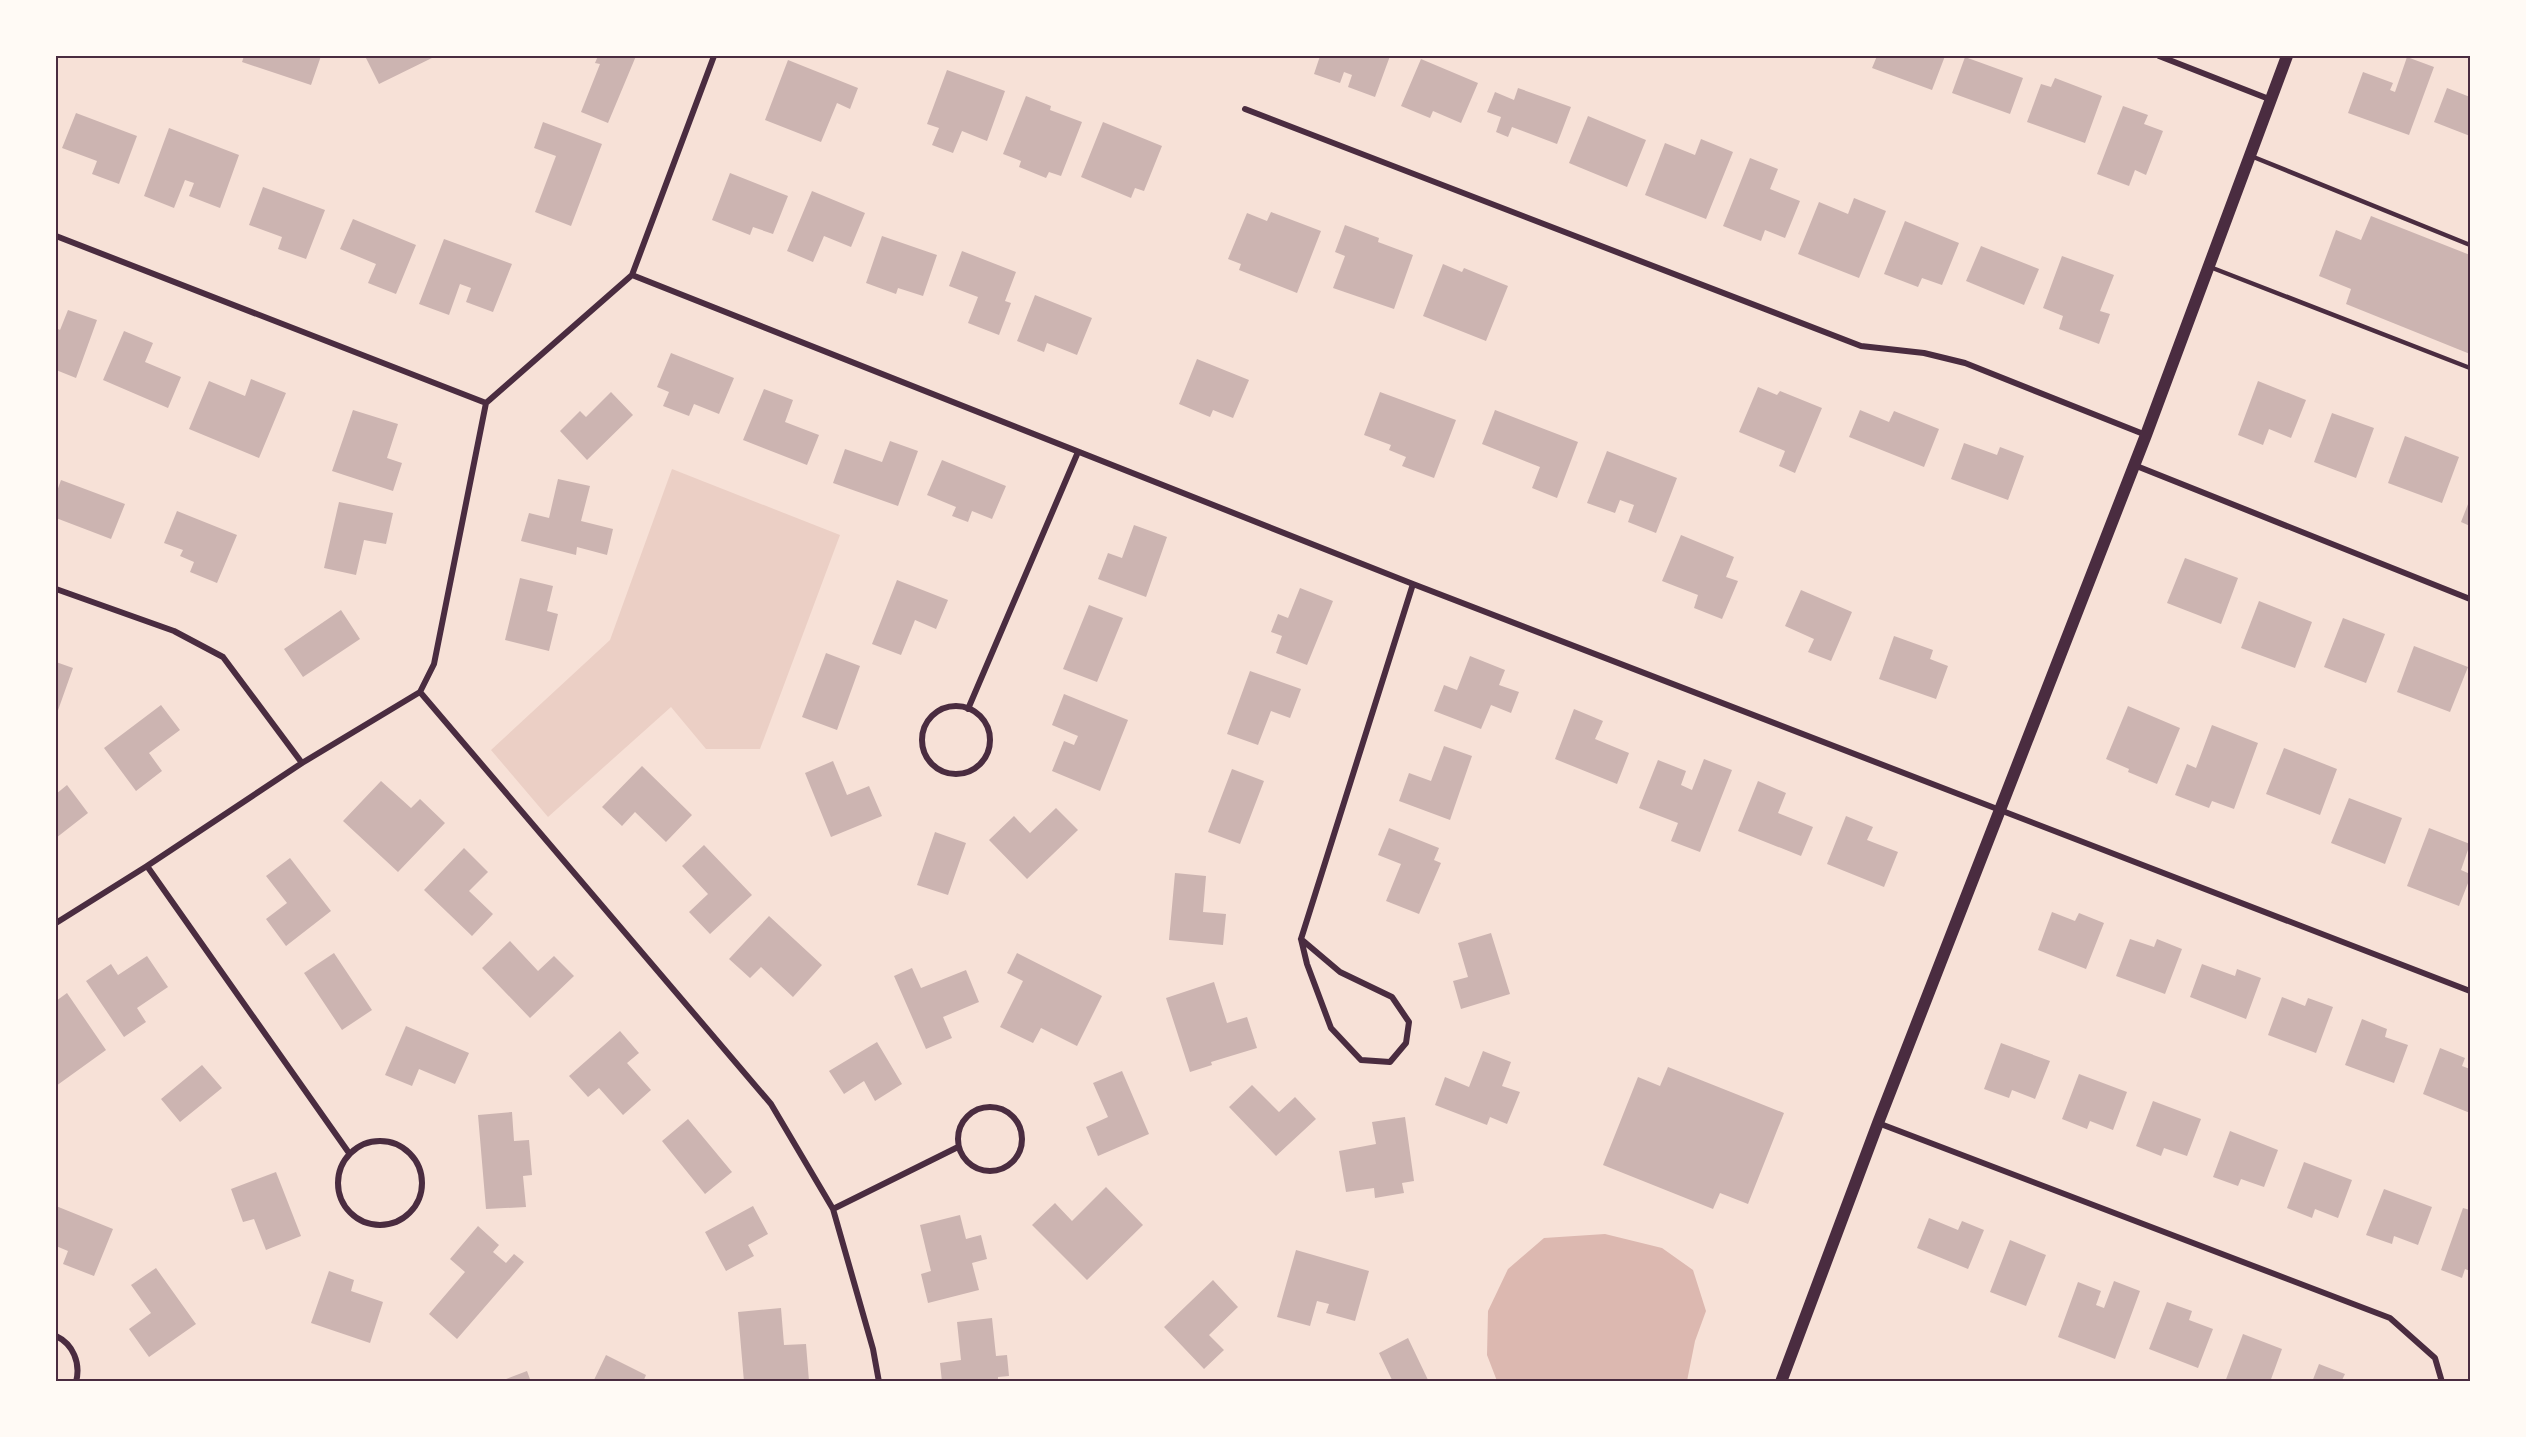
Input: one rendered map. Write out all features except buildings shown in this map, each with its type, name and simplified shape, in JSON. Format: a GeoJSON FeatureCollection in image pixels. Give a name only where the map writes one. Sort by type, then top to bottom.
{"type":"FeatureCollection","features":[{"type":"Feature","properties":{"kind":"main road"},"geometry":{"type":"LineString","coordinates":[[1781,1382],[1878,1123],[2146,435],[2287,56]]}},
{"type":"Feature","properties":{"kind":"street"},"geometry":{"type":"LineString","coordinates":[[56,923],[147,866],[302,763],[420,692],[434,664],[486,403],[632,274],[714,56]]}},
{"type":"Feature","properties":{"kind":"street"},"geometry":{"type":"LineString","coordinates":[[2159,56],[2270,99]]}},
{"type":"Feature","properties":{"kind":"street"},"geometry":{"type":"LineString","coordinates":[[1245,109],[1861,346],[1924,353],[1965,363],[2146,435]]}},
{"type":"Feature","properties":{"kind":"street"},"geometry":{"type":"LineString","coordinates":[[56,236],[486,403]]}},
{"type":"Feature","properties":{"kind":"street"},"geometry":{"type":"LineString","coordinates":[[632,274],[1413,584],[2470,991]]}},
{"type":"Feature","properties":{"kind":"street"},"geometry":{"type":"LineString","coordinates":[[968,709],[1078,452]]}},
{"type":"Feature","properties":{"kind":"street"},"geometry":{"type":"LineString","coordinates":[[2134,465],[2470,599]]}},
{"type":"Feature","properties":{"kind":"street"},"geometry":{"type":"LineString","coordinates":[[1301,939],[1340,972],[1392,997],[1408,1022],[1406,1043],[1389,1062],[1361,1060],[1331,1028],[1307,964],[1301,939],[1413,584]]}},
{"type":"Feature","properties":{"kind":"street"},"geometry":{"type":"LineString","coordinates":[[56,590],[174,631],[223,657],[302,763]]}},
{"type":"Feature","properties":{"kind":"street"},"geometry":{"type":"LineString","coordinates":[[420,692],[771,1104],[833,1209],[873,1349],[879,1382]]}},
{"type":"Feature","properties":{"kind":"street"},"geometry":{"type":"LineString","coordinates":[[958,706],[968,709],[979,715],[989,732],[990,743],[986,757],[968,772],[950,774],[941,771],[932,765],[924,753],[921,741],[927,722],[942,709],[958,706]]}},
{"type":"Feature","properties":{"kind":"street"},"geometry":{"type":"LineString","coordinates":[[147,866],[349,1153]]}},
{"type":"Feature","properties":{"kind":"street"},"geometry":{"type":"LineString","coordinates":[[985,1106],[1003,1109],[1016,1119],[1021,1130],[1020,1151],[1014,1161],[1003,1168],[992,1171],[980,1170],[963,1157],[958,1147],[957,1131],[965,1117],[974,1109],[985,1106]]}},
{"type":"Feature","properties":{"kind":"street"},"geometry":{"type":"LineString","coordinates":[[1878,1123],[2390,1318],[2435,1358],[2442,1382]]}},
{"type":"Feature","properties":{"kind":"street"},"geometry":{"type":"LineString","coordinates":[[379,1140],[395,1143],[409,1152],[419,1166],[422,1182],[420,1198],[410,1212],[397,1221],[381,1225],[364,1222],[350,1213],[341,1200],[337,1183],[340,1167],[349,1153],[363,1144],[379,1140]]}},
{"type":"Feature","properties":{"kind":"street"},"geometry":{"type":"LineString","coordinates":[[833,1209],[958,1147]]}},
{"type":"Feature","properties":{"kind":"street"},"geometry":{"type":"LineString","coordinates":[[56,1336],[71,1348],[78,1364],[76,1382]]}},
{"type":"Feature","properties":{"kind":"lane"},"geometry":{"type":"LineString","coordinates":[[2249,155],[2470,245]]}},
{"type":"Feature","properties":{"kind":"lane"},"geometry":{"type":"LineString","coordinates":[[2208,267],[2470,368]]}},
{"type":"Feature","properties":{"kind":"shaded area"},"geometry":{"type":"Polygon","coordinates":[[[672,469],[840,535],[760,749],[706,749],[671,707],[548,817],[491,750],[610,640],[672,469]]]}},
{"type":"Feature","properties":{"kind":"shaded area"},"geometry":{"type":"Polygon","coordinates":[[[1605,1234],[1662,1248],[1693,1270],[1706,1311],[1695,1341],[1687,1381],[1497,1381],[1487,1355],[1488,1311],[1508,1269],[1544,1238],[1605,1234]]]}}]}
